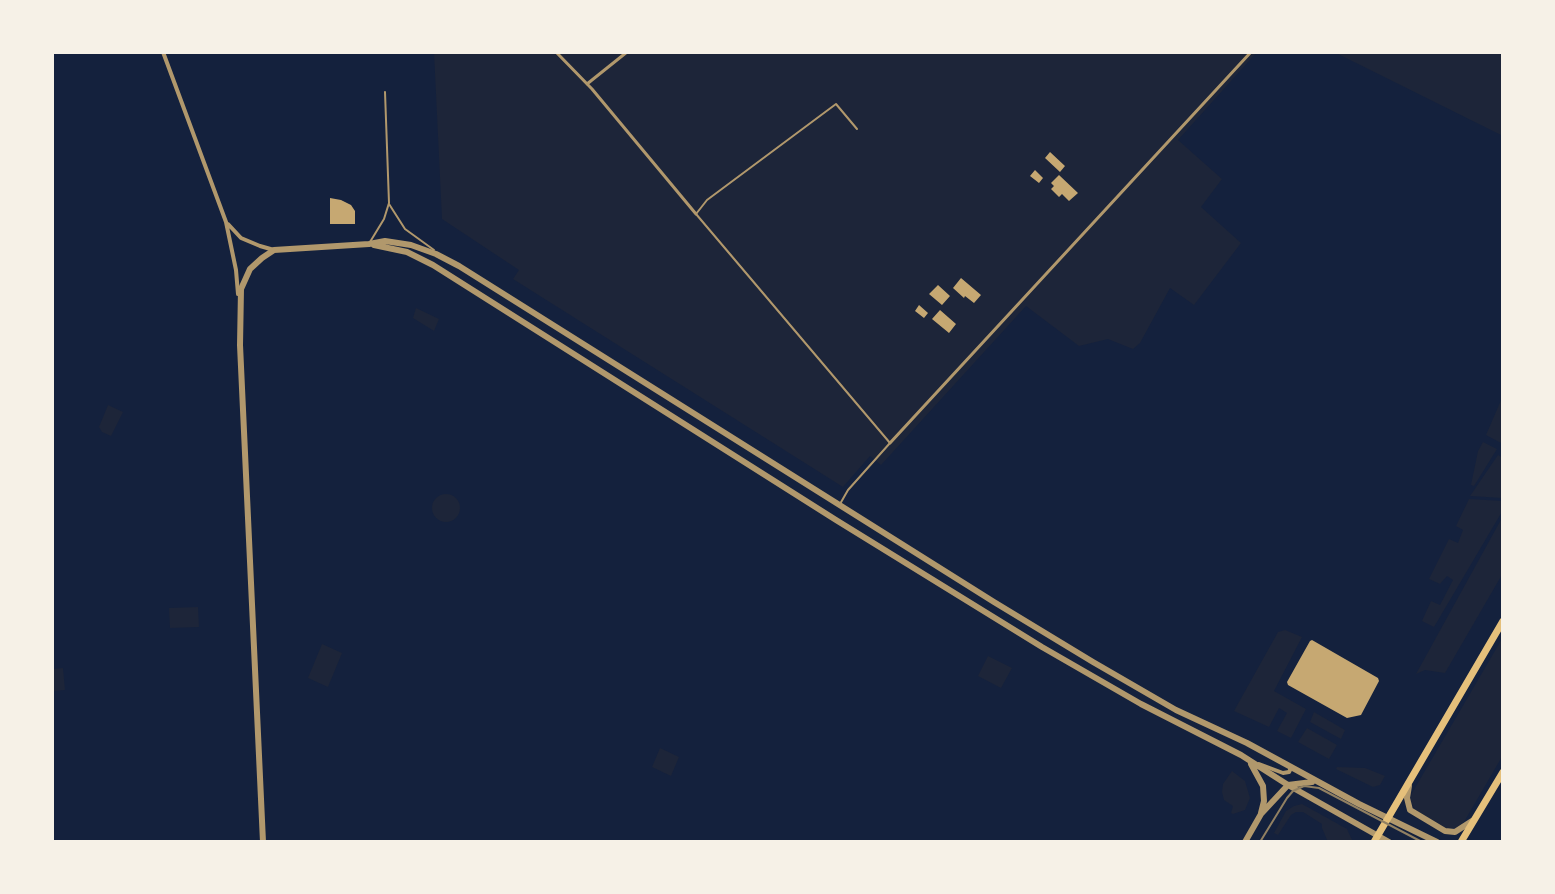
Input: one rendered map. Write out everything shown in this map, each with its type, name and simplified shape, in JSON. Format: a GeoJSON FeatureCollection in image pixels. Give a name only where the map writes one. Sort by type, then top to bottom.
{"type":"FeatureCollection","features":[{"type":"Feature","properties":{"kind":"main road"},"geometry":{"type":"LineString","coordinates":[[1376,839],[1503,621]]}},
{"type":"Feature","properties":{"kind":"main road"},"geometry":{"type":"LineString","coordinates":[[1461,842],[1503,772]]}},
{"type":"Feature","properties":{"kind":"street"},"geometry":{"type":"LineString","coordinates":[[163,52],[226,222],[236,270],[263,842]]}},
{"type":"Feature","properties":{"kind":"street"},"geometry":{"type":"LineString","coordinates":[[556,52],[587,84],[696,214]]}},
{"type":"Feature","properties":{"kind":"street"},"geometry":{"type":"LineString","coordinates":[[587,84],[627,52]]}},
{"type":"Feature","properties":{"kind":"street"},"geometry":{"type":"LineString","coordinates":[[890,443],[1251,52]]}},
{"type":"Feature","properties":{"kind":"street"},"geometry":{"type":"LineString","coordinates":[[226,222],[241,238],[274,250],[385,241],[411,245],[436,254],[994,602],[1176,710],[1247,743],[1437,842]]}},
{"type":"Feature","properties":{"kind":"street"},"geometry":{"type":"LineString","coordinates":[[369,244],[397,249],[420,258],[987,614],[1127,697],[1246,758],[1283,773],[1289,772],[1291,767]]}},
{"type":"Feature","properties":{"kind":"street"},"geometry":{"type":"LineString","coordinates":[[239,305],[244,280],[250,269],[274,250]]}},
{"type":"Feature","properties":{"kind":"street"},"geometry":{"type":"LineString","coordinates":[[490,302],[487,294],[497,290]]}},
{"type":"Feature","properties":{"kind":"street"},"geometry":{"type":"LineString","coordinates":[[987,614],[994,602]]}},
{"type":"Feature","properties":{"kind":"street"},"geometry":{"type":"LineString","coordinates":[[1246,758],[1376,839],[1389,842]]}},
{"type":"Feature","properties":{"kind":"street"},"geometry":{"type":"LineString","coordinates":[[1246,758],[1263,786],[1261,814]]}},
{"type":"Feature","properties":{"kind":"street"},"geometry":{"type":"LineString","coordinates":[[1412,779],[1408,804],[1413,813],[1445,831],[1455,832],[1477,816]]}},
{"type":"Feature","properties":{"kind":"street"},"geometry":{"type":"LineString","coordinates":[[1245,842],[1261,814],[1288,785],[1307,781],[1320,783]]}},
{"type":"Feature","properties":{"kind":"lane"},"geometry":{"type":"LineString","coordinates":[[369,244],[384,219],[389,203],[385,92]]}},
{"type":"Feature","properties":{"kind":"lane"},"geometry":{"type":"LineString","coordinates":[[839,505],[848,490],[890,443],[696,214],[707,200],[836,104],[857,129]]}},
{"type":"Feature","properties":{"kind":"lane"},"geometry":{"type":"LineString","coordinates":[[389,203],[405,229],[459,266]]}},
{"type":"Feature","properties":{"kind":"shaded area"},"geometry":{"type":"Polygon","coordinates":[[[434,52],[1257,52],[1178,140],[1222,179],[1201,207],[1241,243],[1194,305],[1170,288],[1140,343],[1133,349],[1108,339],[1079,346],[1026,306],[881,465],[870,456],[843,487],[513,279],[519,270],[442,219],[434,52]]]}},
{"type":"Feature","properties":{"kind":"shaded area"},"geometry":{"type":"Polygon","coordinates":[[[1334,52],[1503,52],[1503,136],[1334,52]]]}},
{"type":"Feature","properties":{"kind":"shaded area"},"geometry":{"type":"Polygon","coordinates":[[[416,308],[439,319],[434,331],[413,318],[416,308]]]}},
{"type":"Feature","properties":{"kind":"shaded area"},"geometry":{"type":"Polygon","coordinates":[[[1502,398],[1503,439],[1501,443],[1486,435],[1502,398]]]}},
{"type":"Feature","properties":{"kind":"shaded area"},"geometry":{"type":"Polygon","coordinates":[[[108,405],[123,412],[111,436],[99,427],[108,405]]]}},
{"type":"Feature","properties":{"kind":"shaded area"},"geometry":{"type":"Polygon","coordinates":[[[1483,442],[1497,449],[1474,486],[1471,485],[1483,442]]]}},
{"type":"Feature","properties":{"kind":"shaded area"},"geometry":{"type":"Polygon","coordinates":[[[1498,455],[1503,458],[1503,498],[1470,496],[1498,455]]]}},
{"type":"Feature","properties":{"kind":"shaded area"},"geometry":{"type":"Polygon","coordinates":[[[446,494],[456,498],[460,508],[456,518],[446,522],[436,518],[432,508],[436,498],[446,494]]]}},
{"type":"Feature","properties":{"kind":"shaded area"},"geometry":{"type":"Polygon","coordinates":[[[1469,499],[1503,501],[1503,510],[1434,627],[1422,621],[1431,601],[1440,605],[1453,580],[1447,576],[1440,584],[1429,579],[1449,539],[1458,543],[1463,530],[1456,526],[1469,499]]]}},
{"type":"Feature","properties":{"kind":"shaded area"},"geometry":{"type":"Polygon","coordinates":[[[1503,516],[1503,573],[1445,673],[1425,670],[1416,674],[1503,516]]]}},
{"type":"Feature","properties":{"kind":"shaded area"},"geometry":{"type":"Polygon","coordinates":[[[198,607],[199,627],[170,628],[169,608],[198,607]]]}},
{"type":"Feature","properties":{"kind":"shaded area"},"geometry":{"type":"Polygon","coordinates":[[[1285,630],[1302,637],[1274,691],[1306,709],[1291,738],[1277,731],[1287,713],[1279,708],[1269,727],[1234,711],[1278,632],[1285,630]]]}},
{"type":"Feature","properties":{"kind":"shaded area"},"geometry":{"type":"Polygon","coordinates":[[[1503,637],[1503,755],[1464,822],[1457,828],[1446,828],[1415,810],[1410,799],[1503,637]]]}},
{"type":"Feature","properties":{"kind":"shaded area"},"geometry":{"type":"Polygon","coordinates":[[[322,644],[342,653],[328,687],[308,678],[322,644]]]}},
{"type":"Feature","properties":{"kind":"shaded area"},"geometry":{"type":"Polygon","coordinates":[[[988,656],[1012,668],[1001,688],[978,676],[988,656]]]}},
{"type":"Feature","properties":{"kind":"shaded area"},"geometry":{"type":"Polygon","coordinates":[[[63,668],[65,690],[52,691],[52,669],[63,668]]]}},
{"type":"Feature","properties":{"kind":"shaded area"},"geometry":{"type":"Polygon","coordinates":[[[1314,712],[1345,730],[1341,739],[1310,722],[1314,712]]]}},
{"type":"Feature","properties":{"kind":"shaded area"},"geometry":{"type":"Polygon","coordinates":[[[1307,728],[1337,745],[1329,759],[1298,742],[1307,728]]]}},
{"type":"Feature","properties":{"kind":"shaded area"},"geometry":{"type":"Polygon","coordinates":[[[660,748],[679,757],[671,776],[652,767],[660,748]]]}},
{"type":"Feature","properties":{"kind":"shaded area"},"geometry":{"type":"Polygon","coordinates":[[[1337,767],[1365,768],[1385,776],[1380,785],[1373,787],[1337,767]]]}},
{"type":"Feature","properties":{"kind":"shaded area"},"geometry":{"type":"Polygon","coordinates":[[[1232,771],[1245,781],[1250,798],[1245,810],[1233,814],[1233,806],[1224,800],[1222,792],[1223,784],[1232,771]]]}},
{"type":"Feature","properties":{"kind":"shaded area"},"geometry":{"type":"Polygon","coordinates":[[[1302,804],[1347,829],[1353,842],[1328,842],[1322,824],[1303,812],[1291,815],[1278,835],[1274,833],[1286,811],[1302,804]]]}},
{"type":"Feature","properties":{"kind":"building"},"geometry":{"type":"Polygon","coordinates":[[[1050,152],[1065,166],[1060,172],[1045,158],[1050,152]]]}},
{"type":"Feature","properties":{"kind":"building"},"geometry":{"type":"Polygon","coordinates":[[[1035,170],[1043,178],[1039,183],[1030,176],[1035,170]]]}},
{"type":"Feature","properties":{"kind":"building"},"geometry":{"type":"Polygon","coordinates":[[[1059,175],[1078,193],[1069,201],[1051,189],[1054,186],[1051,183],[1059,175]]]}},
{"type":"Feature","properties":{"kind":"building"},"geometry":{"type":"Polygon","coordinates":[[[330,198],[351,205],[355,211],[355,224],[330,224],[330,198]]]}},
{"type":"Feature","properties":{"kind":"building"},"geometry":{"type":"Polygon","coordinates":[[[961,278],[981,295],[974,303],[953,288],[961,278]]]}},
{"type":"Feature","properties":{"kind":"building"},"geometry":{"type":"Polygon","coordinates":[[[938,285],[950,296],[942,305],[929,294],[938,285]]]}},
{"type":"Feature","properties":{"kind":"building"},"geometry":{"type":"Polygon","coordinates":[[[919,305],[928,313],[924,318],[915,311],[919,305]]]}},
{"type":"Feature","properties":{"kind":"building"},"geometry":{"type":"Polygon","coordinates":[[[940,310],[956,324],[949,333],[932,319],[940,310]]]}},
{"type":"Feature","properties":{"kind":"building"},"geometry":{"type":"Polygon","coordinates":[[[1312,640],[1378,678],[1361,715],[1347,718],[1288,685],[1312,640]]]}},
{"type":"Feature","properties":{"kind":"tram line"},"geometry":{"type":"LineString","coordinates":[[1260,842],[1287,798],[1304,786],[1319,788],[1422,842]]}}]}
